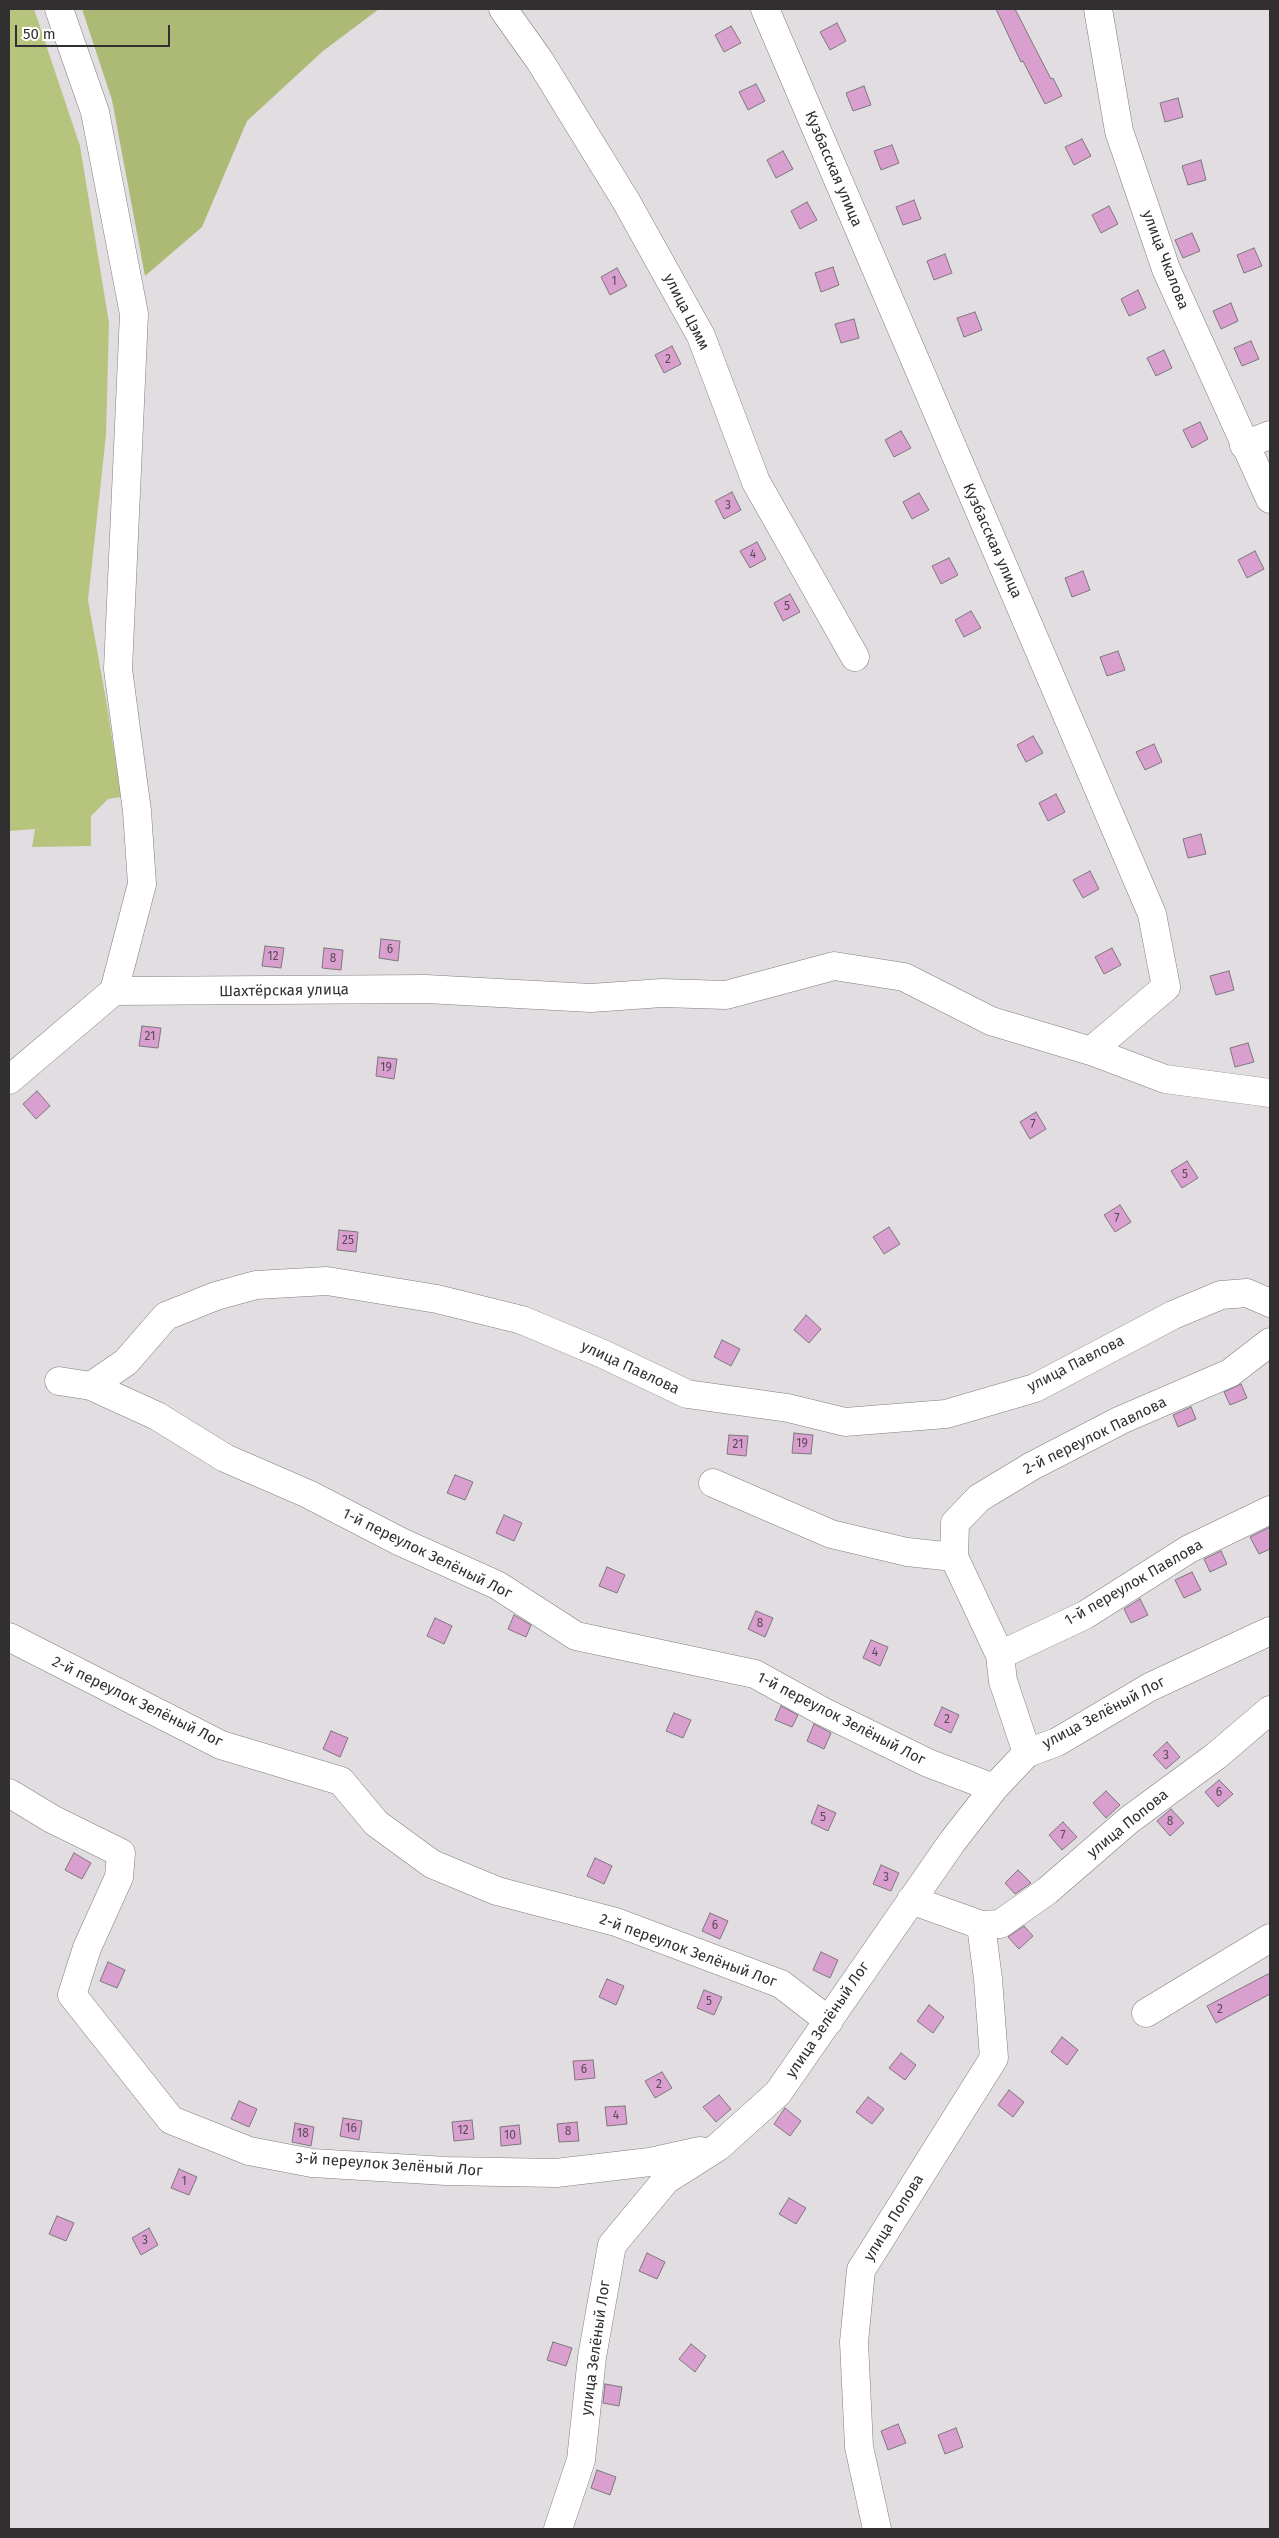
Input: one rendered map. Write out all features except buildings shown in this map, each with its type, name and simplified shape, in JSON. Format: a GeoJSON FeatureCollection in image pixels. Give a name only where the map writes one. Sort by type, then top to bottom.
{"type":"FeatureCollection","features":[{"type":"Feature","properties":{"kind":"street"},"geometry":{"type":"LineString","coordinates":[[9,1080],[114,991],[142,884],[137,811],[118,669],[134,314],[95,112],[59,9]]}},
{"type":"Feature","properties":{"kind":"street","name":"улица Цэмм"},"geometry":{"type":"LineString","coordinates":[[503,9],[540,61],[626,201],[701,336],[756,482],[855,657]]}},
{"type":"Feature","properties":{"kind":"street","name":"Кузбасская улица"},"geometry":{"type":"LineString","coordinates":[[765,9],[1152,914],[1166,987],[1091,1051]]}},
{"type":"Feature","properties":{"kind":"street","name":"улица Чкалова"},"geometry":{"type":"LineString","coordinates":[[1098,9],[1120,131],[1163,260],[1244,445],[1270,499]]}},
{"type":"Feature","properties":{"kind":"street"},"geometry":{"type":"LineString","coordinates":[[1244,445],[1270,435]]}},
{"type":"Feature","properties":{"kind":"street","name":"Шахтёрская улица"},"geometry":{"type":"LineString","coordinates":[[114,991],[426,989],[590,998],[662,993],[726,995],[834,966],[904,977],[991,1021],[1091,1051],[1165,1079],[1270,1093]]}},
{"type":"Feature","properties":{"kind":"street","name":"улица Павлова"},"geometry":{"type":"LineString","coordinates":[[91,1386],[126,1362],[166,1316],[216,1296],[256,1285],[327,1281],[437,1298],[522,1320],[603,1354],[687,1394],[788,1408],[845,1422],[946,1414],[1035,1388],[1173,1315],[1221,1295],[1247,1293],[1270,1303]]}},
{"type":"Feature","properties":{"kind":"street","name":"2-й переулок Павлова"},"geometry":{"type":"LineString","coordinates":[[954,1557],[955,1523],[979,1498],[1032,1466],[1121,1420],[1230,1373],[1270,1342]]}},
{"type":"Feature","properties":{"kind":"street","name":"1-й переулок Зелёный Лог"},"geometry":{"type":"LineString","coordinates":[[59,1381],[91,1386],[157,1416],[225,1458],[308,1494],[401,1542],[497,1585],[576,1636],[754,1674],[822,1711],[928,1763],[994,1788]]}},
{"type":"Feature","properties":{"kind":"street"},"geometry":{"type":"LineString","coordinates":[[713,1483],[831,1534],[907,1552],[954,1557],[1000,1655],[1003,1681],[1028,1753]]}},
{"type":"Feature","properties":{"kind":"street","name":"1-й переулок Павлова"},"geometry":{"type":"LineString","coordinates":[[1000,1655],[1085,1615],[1189,1549],[1270,1510]]}},
{"type":"Feature","properties":{"kind":"street","name":"улица Зелёный Лог"},"geometry":{"type":"LineString","coordinates":[[558,2529],[581,2460],[592,2357],[612,2245],[666,2180],[718,2147],[778,2093],[911,1900],[994,1788],[1028,1753],[1057,1742],[1150,1687],[1270,1632]]}},
{"type":"Feature","properties":{"kind":"street","name":"2-й переулок Зелёный Лог"},"geometry":{"type":"LineString","coordinates":[[9,1637],[220,1745],[341,1781],[376,1823],[432,1864],[497,1891],[616,1922],[781,1984],[829,2021]]}},
{"type":"Feature","properties":{"kind":"street","name":"улица Попова"},"geometry":{"type":"LineString","coordinates":[[877,2529],[859,2447],[854,2342],[861,2270],[994,2058],[988,1979],[981,1925],[1000,1924],[1047,1891],[1130,1820],[1216,1756],[1270,1710]]}},
{"type":"Feature","properties":{"kind":"street","name":"3-й переулок Зелёный Лог"},"geometry":{"type":"LineString","coordinates":[[9,1793],[52,1819],[121,1853],[119,1877],[87,1948],[72,1995],[171,2120],[249,2151],[312,2163],[446,2171],[556,2173],[650,2162],[718,2147]]}},
{"type":"Feature","properties":{"kind":"street"},"geometry":{"type":"LineString","coordinates":[[911,1900],[981,1925]]}},
{"type":"Feature","properties":{"kind":"street"},"geometry":{"type":"LineString","coordinates":[[1146,2013],[1270,1938]]}},
{"type":"Feature","properties":{"kind":"green space"},"geometry":{"type":"Polygon","coordinates":[[[9,9],[34,9],[80,146],[109,323],[106,435],[88,600],[121,797],[108,799],[91,816],[91,846],[32,847],[35,829],[9,831],[9,9]]]}},
{"type":"Feature","properties":{"kind":"green space"},"geometry":{"type":"Polygon","coordinates":[[[82,9],[379,9],[323,51],[247,121],[202,227],[145,276],[112,100],[82,9]]]}}]}
